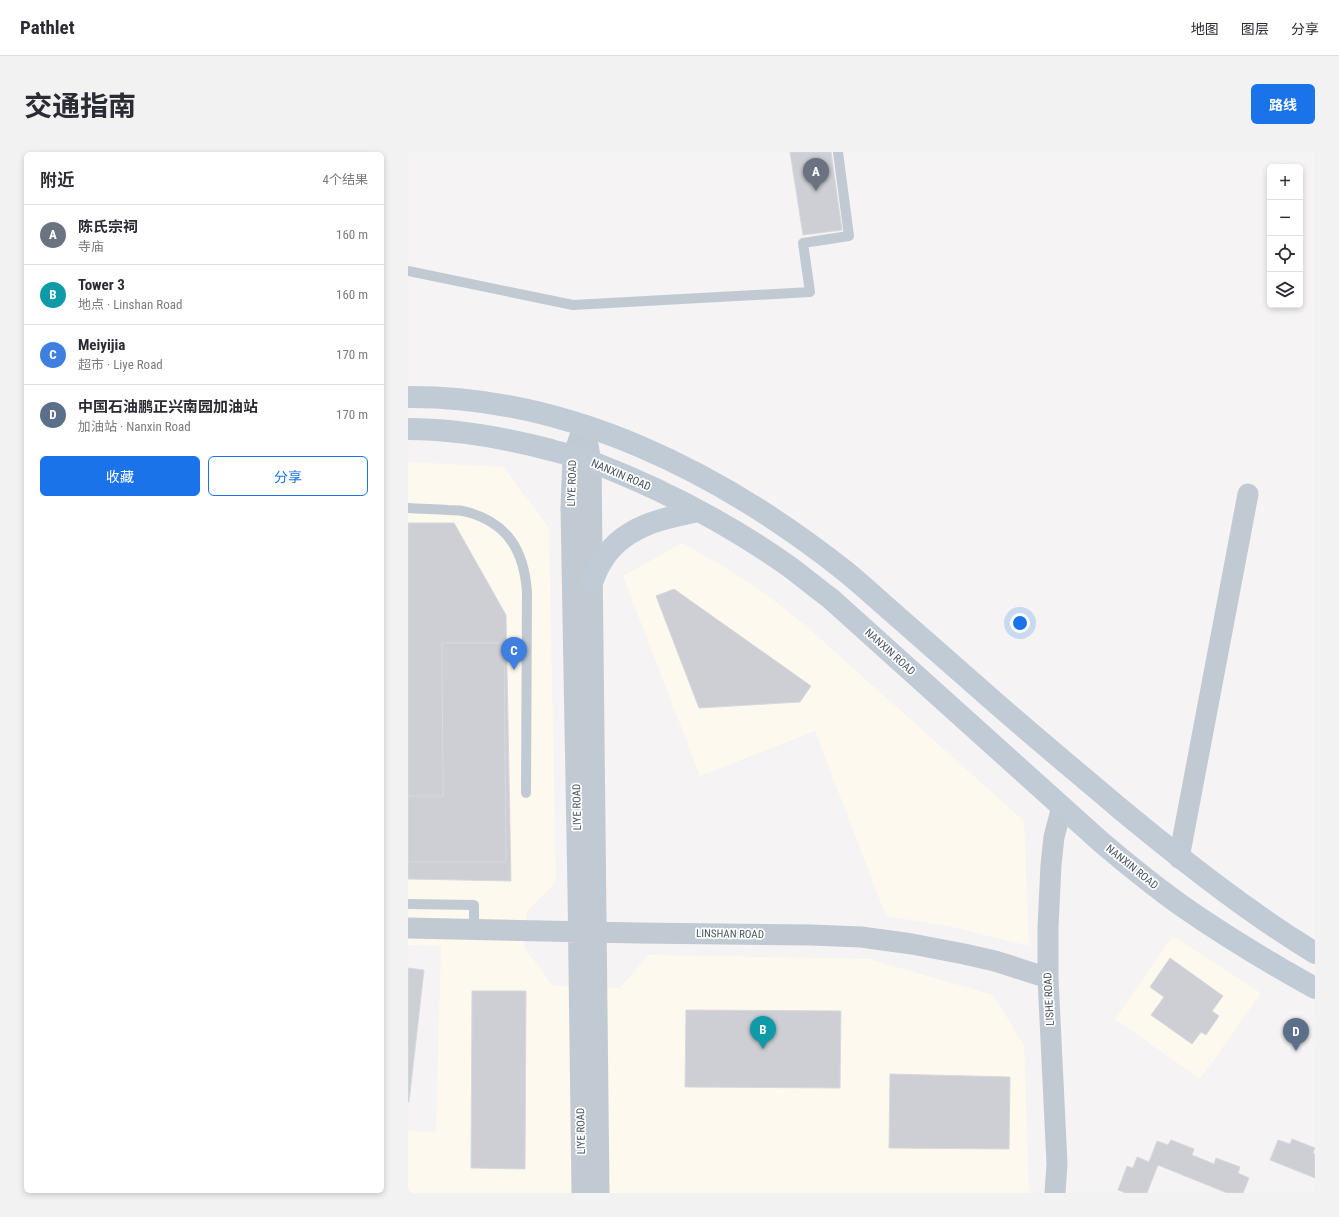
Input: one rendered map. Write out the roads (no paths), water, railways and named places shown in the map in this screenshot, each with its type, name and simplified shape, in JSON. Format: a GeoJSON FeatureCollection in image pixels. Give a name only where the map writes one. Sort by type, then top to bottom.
{"type":"FeatureCollection","features":[{"type":"Feature","properties":{"kind":"main road"},"geometry":{"type":"LineString","coordinates":[[408,397],[454,399],[505,405],[584,425],[644,448],[701,476],[747,502],[784,526],[847,573],[1038,740],[1179,858],[1284,934],[1315,952]]}},
{"type":"Feature","properties":{"kind":"main road","name":"NANXIN ROAD"},"geometry":{"type":"LineString","coordinates":[[408,429],[464,433],[505,440],[582,459],[652,488],[699,511],[742,535],[787,565],[830,598],[1062,807],[1106,846],[1141,874],[1182,906],[1225,935],[1315,988]]}},
{"type":"Feature","properties":{"kind":"main road"},"geometry":{"type":"LineString","coordinates":[[592,582],[602,562],[614,547],[629,533],[667,517],[699,511]]}},
{"type":"Feature","properties":{"kind":"main road"},"geometry":{"type":"LineString","coordinates":[[830,598],[847,573]]}},
{"type":"Feature","properties":{"kind":"street","name":"LIYE ROAD"},"geometry":{"type":"LineString","coordinates":[[582,1193],[592,582],[582,459],[584,425]]}},
{"type":"Feature","properties":{"kind":"street","name":"LIYE ROAD"},"geometry":{"type":"LineString","coordinates":[[582,459],[571,507],[587,932],[599,1193]]}},
{"type":"Feature","properties":{"kind":"street"},"geometry":{"type":"LineString","coordinates":[[1179,858],[1248,494]]}},
{"type":"Feature","properties":{"kind":"street","name":"LISHE ROAD"},"geometry":{"type":"LineString","coordinates":[[1054,1193],[1057,1164],[1048,978],[1049,895],[1054,837],[1062,807]]}},
{"type":"Feature","properties":{"kind":"street","name":"LINSHAN ROAD"},"geometry":{"type":"LineString","coordinates":[[408,928],[861,937],[912,944],[964,954],[995,961],[1048,978]]}},
{"type":"Feature","properties":{"kind":"lane"},"geometry":{"type":"LineString","coordinates":[[408,271],[573,304],[810,292],[804,243],[849,236],[838,152]]}},
{"type":"Feature","properties":{"kind":"lane"},"geometry":{"type":"LineString","coordinates":[[408,508],[465,511],[483,518],[510,538],[520,556],[525,574],[527,592],[526,793]]}},
{"type":"Feature","properties":{"kind":"lane"},"geometry":{"type":"LineString","coordinates":[[408,904],[474,905],[474,929]]}},
{"type":"Feature","properties":{"kind":"place","name":"陈氏宗祠"},"geometry":{"type":"Point","coordinates":[816,191]}},
{"type":"Feature","properties":{"kind":"place","name":"Meiyijia"},"geometry":{"type":"Point","coordinates":[514,670]}},
{"type":"Feature","properties":{"kind":"place","name":"Tower 3"},"geometry":{"type":"Point","coordinates":[763,1049]}},
{"type":"Feature","properties":{"kind":"place","name":"中国石油鹏正兴南园加油站"},"geometry":{"type":"Point","coordinates":[1296,1051]}}]}
